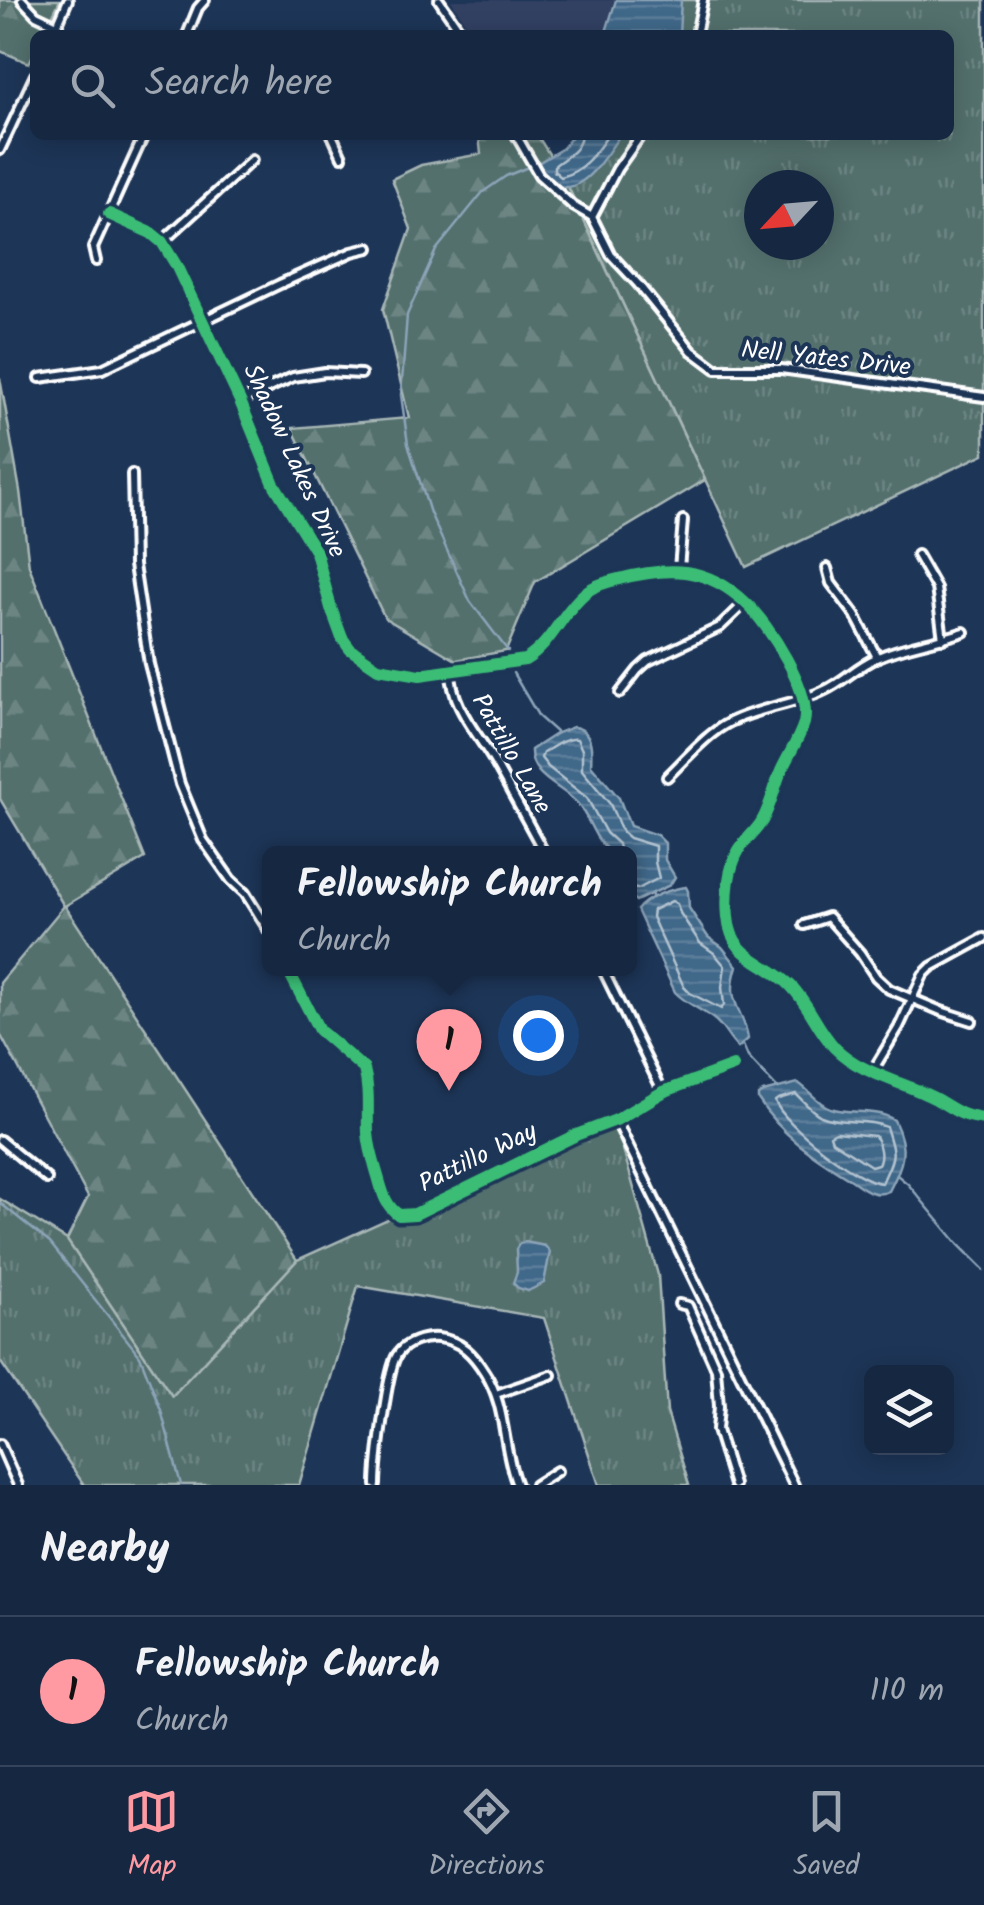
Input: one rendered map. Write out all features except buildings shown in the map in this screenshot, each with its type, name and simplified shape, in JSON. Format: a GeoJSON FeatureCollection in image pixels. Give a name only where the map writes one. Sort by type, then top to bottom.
{"type":"FeatureCollection","features":[{"type":"Feature","properties":{"kind":"street"},"geometry":{"type":"LineString","coordinates":[[22,0],[36,16],[57,25]]}},
{"type":"Feature","properties":{"kind":"street"},"geometry":{"type":"LineString","coordinates":[[55,30],[68,0]]}},
{"type":"Feature","properties":{"kind":"street"},"geometry":{"type":"LineString","coordinates":[[189,30],[205,0]]}},
{"type":"Feature","properties":{"kind":"street"},"geometry":{"type":"LineString","coordinates":[[439,0],[460,30]]}},
{"type":"Feature","properties":{"kind":"street"},"geometry":{"type":"LineString","coordinates":[[697,30],[703,0]]}},
{"type":"Feature","properties":{"kind":"street"},"geometry":{"type":"LineString","coordinates":[[0,150],[30,86]]}},
{"type":"Feature","properties":{"kind":"street"},"geometry":{"type":"LineString","coordinates":[[96,262],[93,248],[142,140]]}},
{"type":"Feature","properties":{"kind":"street"},"geometry":{"type":"LineString","coordinates":[[334,140],[342,157]]}},
{"type":"Feature","properties":{"kind":"street"},"geometry":{"type":"LineString","coordinates":[[519,140],[539,174],[592,218],[617,169],[637,140]]}},
{"type":"Feature","properties":{"kind":"street"},"geometry":{"type":"LineString","coordinates":[[109,214],[162,242],[252,160]]}},
{"type":"Feature","properties":{"kind":"street","name":"Nell Yates Drive"},"geometry":{"type":"LineString","coordinates":[[592,218],[611,255],[692,351],[716,369],[782,369],[984,397]]}},
{"type":"Feature","properties":{"kind":"street","name":"Shadow Lakes Drive"},"geometry":{"type":"LineString","coordinates":[[162,242],[203,321],[274,484],[316,552],[331,608],[350,650],[378,668],[420,675],[524,660],[538,652],[586,591],[649,571],[679,570],[725,587],[746,602],[767,626],[802,698]]}},
{"type":"Feature","properties":{"kind":"street"},"geometry":{"type":"LineString","coordinates":[[40,378],[102,369],[352,252],[369,248]]}},
{"type":"Feature","properties":{"kind":"street"},"geometry":{"type":"LineString","coordinates":[[240,401],[293,377],[325,372],[361,374]]}},
{"type":"Feature","properties":{"kind":"street"},"geometry":{"type":"LineString","coordinates":[[132,474],[136,580],[149,664],[180,784],[202,840],[262,917]]}},
{"type":"Feature","properties":{"kind":"street"},"geometry":{"type":"LineString","coordinates":[[679,570],[683,520]]}},
{"type":"Feature","properties":{"kind":"street"},"geometry":{"type":"LineString","coordinates":[[917,555],[936,588],[943,640]]}},
{"type":"Feature","properties":{"kind":"street"},"geometry":{"type":"LineString","coordinates":[[826,568],[831,583],[855,615],[877,658]]}},
{"type":"Feature","properties":{"kind":"street"},"geometry":{"type":"LineString","coordinates":[[620,694],[648,661],[720,628],[746,602]]}},
{"type":"Feature","properties":{"kind":"street"},"geometry":{"type":"LineString","coordinates":[[667,778],[709,736],[735,720],[822,692],[856,667],[877,658],[964,632]]}},
{"type":"Feature","properties":{"kind":"street","name":"Pattillo Lane"},"geometry":{"type":"LineString","coordinates":[[451,671],[456,700],[541,846]]}},
{"type":"Feature","properties":{"kind":"street"},"geometry":{"type":"LineString","coordinates":[[802,698],[804,724],[781,771],[770,806],[737,853],[732,867],[728,898],[734,941],[749,957],[794,988],[820,1030],[840,1053],[956,1112],[984,1118]]}},
{"type":"Feature","properties":{"kind":"street"},"geometry":{"type":"LineString","coordinates":[[804,925],[828,916],[879,981],[894,992],[972,1021]]}},
{"type":"Feature","properties":{"kind":"street"},"geometry":{"type":"LineString","coordinates":[[872,1072],[900,1027],[926,972],[984,938]]}},
{"type":"Feature","properties":{"kind":"street","name":"Pattillo Way"},"geometry":{"type":"LineString","coordinates":[[291,976],[319,1030],[364,1069],[372,1158],[389,1206],[399,1214],[415,1214],[616,1120]]}},
{"type":"Feature","properties":{"kind":"street"},"geometry":{"type":"LineString","coordinates":[[606,976],[663,1092]]}},
{"type":"Feature","properties":{"kind":"street"},"geometry":{"type":"LineString","coordinates":[[733,1066],[663,1092],[616,1120],[794,1485]]}},
{"type":"Feature","properties":{"kind":"street"},"geometry":{"type":"LineString","coordinates":[[0,1140],[47,1178]]}},
{"type":"Feature","properties":{"kind":"street"},"geometry":{"type":"LineString","coordinates":[[678,1304],[688,1306],[716,1369],[718,1430],[734,1485]]}},
{"type":"Feature","properties":{"kind":"street"},"geometry":{"type":"LineString","coordinates":[[376,1485],[396,1356],[406,1346],[430,1338],[456,1342],[488,1376],[499,1402],[508,1461],[517,1485]]}},
{"type":"Feature","properties":{"kind":"street"},"geometry":{"type":"LineString","coordinates":[[495,1394],[552,1375]]}},
{"type":"Feature","properties":{"kind":"street"},"geometry":{"type":"LineString","coordinates":[[0,1444],[18,1485]]}},
{"type":"Feature","properties":{"kind":"street"},"geometry":{"type":"LineString","coordinates":[[535,1485],[557,1471]]}},
{"type":"Feature","properties":{"kind":"shaded area"},"geometry":{"type":"Polygon","coordinates":[[[451,0],[614,0],[606,30],[470,30],[451,0]]]}},
{"type":"Feature","properties":{"kind":"green space"},"geometry":{"type":"Polygon","coordinates":[[[0,0],[60,0],[45,30],[30,30],[29,63],[0,51],[0,0]]]}},
{"type":"Feature","properties":{"kind":"green space"},"geometry":{"type":"Polygon","coordinates":[[[663,0],[984,0],[984,454],[746,567],[563,176],[595,140],[954,140],[954,30],[648,30],[663,0]]]}},
{"type":"Feature","properties":{"kind":"green space"},"geometry":{"type":"Polygon","coordinates":[[[480,140],[540,140],[563,176],[705,480],[535,582],[506,651],[456,660],[385,618],[292,428],[409,418],[383,309],[411,229],[392,179],[421,165],[481,154],[480,140]]]}},
{"type":"Feature","properties":{"kind":"green space"},"geometry":{"type":"Polygon","coordinates":[[[0,378],[29,566],[145,858],[65,906],[297,1260],[172,1396],[67,1240],[88,1197],[0,1034],[0,983],[64,906],[0,799],[0,378]]]}},
{"type":"Feature","properties":{"kind":"green space"},"geometry":{"type":"Polygon","coordinates":[[[614,1117],[658,1275],[667,1412],[689,1485],[599,1485],[544,1318],[358,1286],[299,1485],[84,1485],[0,1361],[0,1199],[67,1240],[172,1396],[297,1260],[614,1117]]]}},
{"type":"Feature","properties":{"kind":"water"},"geometry":{"type":"Polygon","coordinates":[[[616,0],[681,0],[679,30],[607,30],[616,0]]]}},
{"type":"Feature","properties":{"kind":"water"},"geometry":{"type":"Polygon","coordinates":[[[569,140],[616,140],[592,172],[571,186],[560,186],[549,179],[538,163],[569,140]]]}},
{"type":"Feature","properties":{"kind":"water"},"geometry":{"type":"Polygon","coordinates":[[[573,727],[588,736],[591,765],[619,798],[630,826],[657,835],[665,843],[665,860],[675,877],[670,885],[637,901],[637,846],[604,846],[576,802],[535,767],[531,750],[573,727]]]}},
{"type":"Feature","properties":{"kind":"water"},"geometry":{"type":"Polygon","coordinates":[[[686,887],[689,908],[708,937],[737,966],[734,997],[748,1039],[738,1048],[716,1021],[675,992],[637,910],[659,894],[686,887]]]}},
{"type":"Feature","properties":{"kind":"water"},"geometry":{"type":"Polygon","coordinates":[[[798,1083],[830,1108],[879,1114],[894,1120],[902,1140],[902,1157],[889,1191],[867,1190],[822,1161],[787,1134],[758,1099],[763,1092],[798,1083]]]}},
{"type":"Feature","properties":{"kind":"water"},"geometry":{"type":"Polygon","coordinates":[[[525,1242],[545,1246],[550,1252],[544,1283],[528,1291],[513,1283],[517,1272],[516,1249],[525,1242]]]}},
{"type":"Feature","properties":{"kind":"waterway"},"geometry":{"type":"LineString","coordinates":[[508,651],[470,601],[430,513],[408,444],[401,395],[407,315],[436,250],[483,192],[506,176],[538,163]]}},
{"type":"Feature","properties":{"kind":"waterway"},"geometry":{"type":"LineString","coordinates":[[513,673],[539,717],[557,733]]}},
{"type":"Feature","properties":{"kind":"waterway"},"geometry":{"type":"LineString","coordinates":[[651,894],[653,898]]}},
{"type":"Feature","properties":{"kind":"waterway"},"geometry":{"type":"LineString","coordinates":[[743,1045],[748,1057],[777,1088]]}},
{"type":"Feature","properties":{"kind":"waterway"},"geometry":{"type":"LineString","coordinates":[[897,1175],[984,1270]]}},
{"type":"Feature","properties":{"kind":"waterway"},"geometry":{"type":"LineString","coordinates":[[0,1203],[50,1243],[140,1356],[161,1410],[181,1485]]}},
{"type":"Feature","properties":{"kind":"cycle path"},"geometry":{"type":"LineString","coordinates":[[109,214],[151,233],[162,242],[176,265],[274,484],[316,552],[342,638],[350,649],[378,668],[420,675],[525,660],[542,646],[585,593],[606,582],[637,575],[687,572],[717,582],[746,603],[787,659],[805,710],[802,729],[765,815],[732,865],[727,900],[736,942],[791,986],[829,1041],[846,1057],[958,1112],[984,1119]]}},
{"type":"Feature","properties":{"kind":"cycle path"},"geometry":{"type":"LineString","coordinates":[[291,976],[319,1030],[364,1069],[371,1153],[384,1196],[399,1215],[415,1214],[576,1135],[616,1120],[663,1092],[733,1066]]}},
{"type":"Feature","properties":{"kind":"place","name":"Fellowship Church"},"geometry":{"type":"Point","coordinates":[449,1091]}}]}
